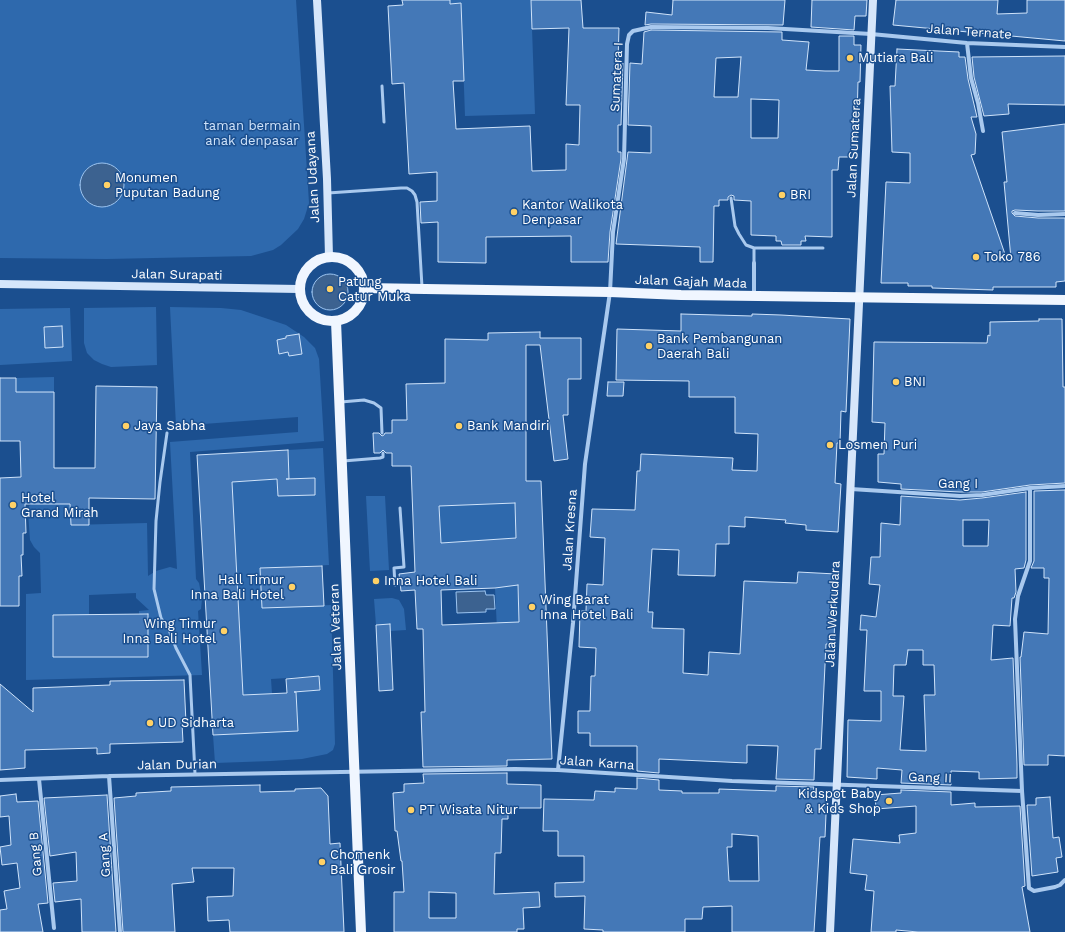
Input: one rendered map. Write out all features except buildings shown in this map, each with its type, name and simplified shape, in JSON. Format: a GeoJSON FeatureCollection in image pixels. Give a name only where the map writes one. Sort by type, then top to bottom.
{"type":"FeatureCollection","features":[{"type":"Feature","properties":{"kind":"main road"},"geometry":{"type":"LineString","coordinates":[[330,257],[340,258],[349,262],[357,269],[362,278],[364,288],[363,297],[356,310],[345,318],[336,321],[324,320],[306,310],[301,300],[299,289],[300,280],[311,264],[320,259],[330,257]]}},
{"type":"Feature","properties":{"kind":"main road","name":"Jalan Gajah Mada"},"geometry":{"type":"LineString","coordinates":[[364,288],[610,292],[681,295],[1065,300]]}},
{"type":"Feature","properties":{"kind":"main road","name":"Jalan Veteran"},"geometry":{"type":"LineString","coordinates":[[336,321],[338,402],[348,589],[361,932]]}},
{"type":"Feature","properties":{"kind":"street","name":"Jalan Udayana"},"geometry":{"type":"LineString","coordinates":[[317,0],[328,193],[330,257]]}},
{"type":"Feature","properties":{"kind":"street","name":"Jalan Sumatera"},"geometry":{"type":"LineString","coordinates":[[859,297],[873,0]]}},
{"type":"Feature","properties":{"kind":"street","name":"Sumatera I"},"geometry":{"type":"LineString","coordinates":[[610,292],[613,232],[624,159],[627,44],[629,35],[633,31],[651,27],[768,28],[871,34]]}},
{"type":"Feature","properties":{"kind":"street","name":"Jalan Ternate"},"geometry":{"type":"LineString","coordinates":[[871,34],[967,43],[1065,47]]}},
{"type":"Feature","properties":{"kind":"street"},"geometry":{"type":"LineString","coordinates":[[967,43],[971,78],[978,102],[983,131]]}},
{"type":"Feature","properties":{"kind":"street"},"geometry":{"type":"LineString","coordinates":[[1015,212],[1038,215],[1065,214]]}},
{"type":"Feature","properties":{"kind":"street"},"geometry":{"type":"LineString","coordinates":[[754,263],[754,296]]}},
{"type":"Feature","properties":{"kind":"street","name":"Jalan Surapati"},"geometry":{"type":"LineString","coordinates":[[0,284],[299,289]]}},
{"type":"Feature","properties":{"kind":"street","name":"Jalan Kresna"},"geometry":{"type":"LineString","coordinates":[[558,770],[573,623],[585,464],[610,292]]}},
{"type":"Feature","properties":{"kind":"street","name":"Jalan Werkudara"},"geometry":{"type":"LineString","coordinates":[[830,932],[838,785],[859,297]]}},
{"type":"Feature","properties":{"kind":"street","name":"Gang I"},"geometry":{"type":"LineString","coordinates":[[851,489],[960,496],[1030,488],[1065,486]]}},
{"type":"Feature","properties":{"kind":"street"},"geometry":{"type":"LineString","coordinates":[[1030,488],[1030,561],[1018,596],[1015,620],[1022,791],[1029,888],[1034,891],[1055,887],[1065,880]]}},
{"type":"Feature","properties":{"kind":"street","name":"Jalan Karna"},"geometry":{"type":"LineString","coordinates":[[354,772],[456,769],[558,770],[709,780],[838,785]]}},
{"type":"Feature","properties":{"kind":"street","name":"Jalan Durian"},"geometry":{"type":"LineString","coordinates":[[0,780],[195,774],[354,772]]}},
{"type":"Feature","properties":{"kind":"street","name":"Gang A"},"geometry":{"type":"LineString","coordinates":[[109,776],[120,932]]}},
{"type":"Feature","properties":{"kind":"street","name":"Gang B"},"geometry":{"type":"LineString","coordinates":[[39,779],[54,928]]}},
{"type":"Feature","properties":{"kind":"street","name":"Gang II"},"geometry":{"type":"LineString","coordinates":[[838,785],[1022,791]]}},
{"type":"Feature","properties":{"kind":"lane"},"geometry":{"type":"LineString","coordinates":[[382,86],[384,122]]}},
{"type":"Feature","properties":{"kind":"lane"},"geometry":{"type":"LineString","coordinates":[[328,193],[401,188],[412,191],[417,202],[422,289]]}},
{"type":"Feature","properties":{"kind":"lane"},"geometry":{"type":"LineString","coordinates":[[732,198],[736,226],[746,245],[754,248],[823,248]]}},
{"type":"Feature","properties":{"kind":"lane"},"geometry":{"type":"LineString","coordinates":[[754,248],[754,263]]}},
{"type":"Feature","properties":{"kind":"lane"},"geometry":{"type":"LineString","coordinates":[[338,402],[364,400],[374,403],[381,408],[382,433]]}},
{"type":"Feature","properties":{"kind":"lane"},"geometry":{"type":"LineString","coordinates":[[167,433],[156,521],[154,589],[161,618],[169,630],[176,648],[190,675],[195,774]]}},
{"type":"Feature","properties":{"kind":"lane"},"geometry":{"type":"LineString","coordinates":[[341,461],[380,458],[383,456],[383,453]]}},
{"type":"Feature","properties":{"kind":"lane"},"geometry":{"type":"LineString","coordinates":[[395,585],[394,568],[404,567],[400,508]]}},
{"type":"Feature","properties":{"kind":"green space","name":"taman bermain anak denpasar"},"geometry":{"type":"Polygon","coordinates":[[[0,0],[296,0],[309,203],[304,219],[298,229],[281,245],[273,250],[251,256],[106,259],[0,258],[0,0]]]}},
{"type":"Feature","properties":{"kind":"green space"},"geometry":{"type":"Polygon","coordinates":[[[450,0],[531,0],[535,114],[465,116],[461,3],[450,4],[450,0]]]}},
{"type":"Feature","properties":{"kind":"green space"},"geometry":{"type":"Polygon","coordinates":[[[156,307],[157,365],[111,367],[94,360],[87,353],[84,343],[84,308],[156,307]]]}},
{"type":"Feature","properties":{"kind":"green space"},"geometry":{"type":"Polygon","coordinates":[[[170,307],[241,310],[286,325],[304,337],[315,348],[319,359],[324,441],[190,452],[196,579],[199,583],[202,599],[201,609],[198,611],[202,675],[26,680],[26,594],[41,593],[40,553],[30,540],[29,506],[32,504],[70,504],[71,525],[147,523],[148,576],[156,571],[170,567],[177,569],[170,442],[298,432],[298,417],[176,426],[170,307]],[[136,593],[89,595],[89,615],[139,614],[139,611],[149,610],[136,598],[136,593]]]}},
{"type":"Feature","properties":{"kind":"green space"},"geometry":{"type":"Polygon","coordinates":[[[70,308],[72,361],[0,365],[0,309],[70,308]]]}},
{"type":"Feature","properties":{"kind":"green space"},"geometry":{"type":"Polygon","coordinates":[[[54,377],[54,392],[16,392],[16,378],[54,377]]]}},
{"type":"Feature","properties":{"kind":"green space"},"geometry":{"type":"Polygon","coordinates":[[[323,448],[329,565],[261,568],[262,608],[331,605],[335,744],[333,750],[327,754],[302,759],[215,763],[213,735],[298,731],[296,692],[320,690],[319,676],[271,679],[272,694],[243,695],[232,482],[277,479],[278,496],[315,495],[314,478],[289,479],[288,450],[323,448]]]}},
{"type":"Feature","properties":{"kind":"green space"},"geometry":{"type":"Polygon","coordinates":[[[366,496],[385,496],[389,570],[370,571],[366,496]]]}},
{"type":"Feature","properties":{"kind":"green space"},"geometry":{"type":"Polygon","coordinates":[[[515,503],[519,628],[497,630],[495,588],[496,540],[441,543],[439,506],[515,503]]]}},
{"type":"Feature","properties":{"kind":"green space"},"geometry":{"type":"Polygon","coordinates":[[[392,598],[399,600],[404,609],[406,630],[390,631],[390,624],[376,625],[374,599],[392,598]]]}},
{"type":"Feature","properties":{"kind":"shaded area"},"geometry":{"type":"Polygon","coordinates":[[[98,163],[106,163],[118,169],[124,181],[124,189],[118,201],[106,207],[98,207],[86,201],[80,189],[80,181],[86,169],[98,163]]]}},
{"type":"Feature","properties":{"kind":"shaded area"},"geometry":{"type":"Polygon","coordinates":[[[330,274],[343,279],[348,292],[343,305],[330,310],[317,305],[312,292],[317,279],[330,274]]]}},
{"type":"Feature","properties":{"kind":"shaded area"},"geometry":{"type":"Polygon","coordinates":[[[485,591],[486,595],[494,595],[495,609],[486,609],[486,612],[457,613],[456,592],[485,591]]]}},
{"type":"Feature","properties":{"kind":"place","name":"Mutiara Bali"},"geometry":{"type":"Point","coordinates":[850,58]}},
{"type":"Feature","properties":{"kind":"place","name":"Monumen Puputan Badung"},"geometry":{"type":"Point","coordinates":[107,185]}},
{"type":"Feature","properties":{"kind":"place","name":"BRI"},"geometry":{"type":"Point","coordinates":[782,195]}},
{"type":"Feature","properties":{"kind":"place","name":"Kantor Walikota Denpasar"},"geometry":{"type":"Point","coordinates":[514,212]}},
{"type":"Feature","properties":{"kind":"place","name":"Toko 786"},"geometry":{"type":"Point","coordinates":[976,257]}},
{"type":"Feature","properties":{"kind":"place","name":"Patung Catur Muka"},"geometry":{"type":"Point","coordinates":[330,289]}},
{"type":"Feature","properties":{"kind":"place","name":"Bank Pembangunan Daerah Bali"},"geometry":{"type":"Point","coordinates":[649,346]}},
{"type":"Feature","properties":{"kind":"place","name":"BNI"},"geometry":{"type":"Point","coordinates":[896,382]}},
{"type":"Feature","properties":{"kind":"place","name":"Jaya Sabha"},"geometry":{"type":"Point","coordinates":[126,426]}},
{"type":"Feature","properties":{"kind":"place","name":"Bank Mandiri"},"geometry":{"type":"Point","coordinates":[459,426]}},
{"type":"Feature","properties":{"kind":"place","name":"Losmen Puri"},"geometry":{"type":"Point","coordinates":[830,445]}},
{"type":"Feature","properties":{"kind":"place","name":"Hotel Grand Mirah"},"geometry":{"type":"Point","coordinates":[13,505]}},
{"type":"Feature","properties":{"kind":"place","name":"Inna Hotel Bali"},"geometry":{"type":"Point","coordinates":[376,581]}},
{"type":"Feature","properties":{"kind":"place","name":"Hall Timur Inna Bali Hotel"},"geometry":{"type":"Point","coordinates":[292,587]}},
{"type":"Feature","properties":{"kind":"place","name":"Wing Barat Inna Hotel Bali"},"geometry":{"type":"Point","coordinates":[532,607]}},
{"type":"Feature","properties":{"kind":"place","name":"Wing Timur Inna Bali Hotel"},"geometry":{"type":"Point","coordinates":[224,631]}},
{"type":"Feature","properties":{"kind":"place","name":"UD Sidharta"},"geometry":{"type":"Point","coordinates":[150,723]}},
{"type":"Feature","properties":{"kind":"place","name":"Kidspot Baby & Kids Shop"},"geometry":{"type":"Point","coordinates":[889,801]}},
{"type":"Feature","properties":{"kind":"place","name":"PT Wisata Nitur"},"geometry":{"type":"Point","coordinates":[411,810]}},
{"type":"Feature","properties":{"kind":"place","name":"Chomenk Bali Grosir"},"geometry":{"type":"Point","coordinates":[322,862]}}]}
